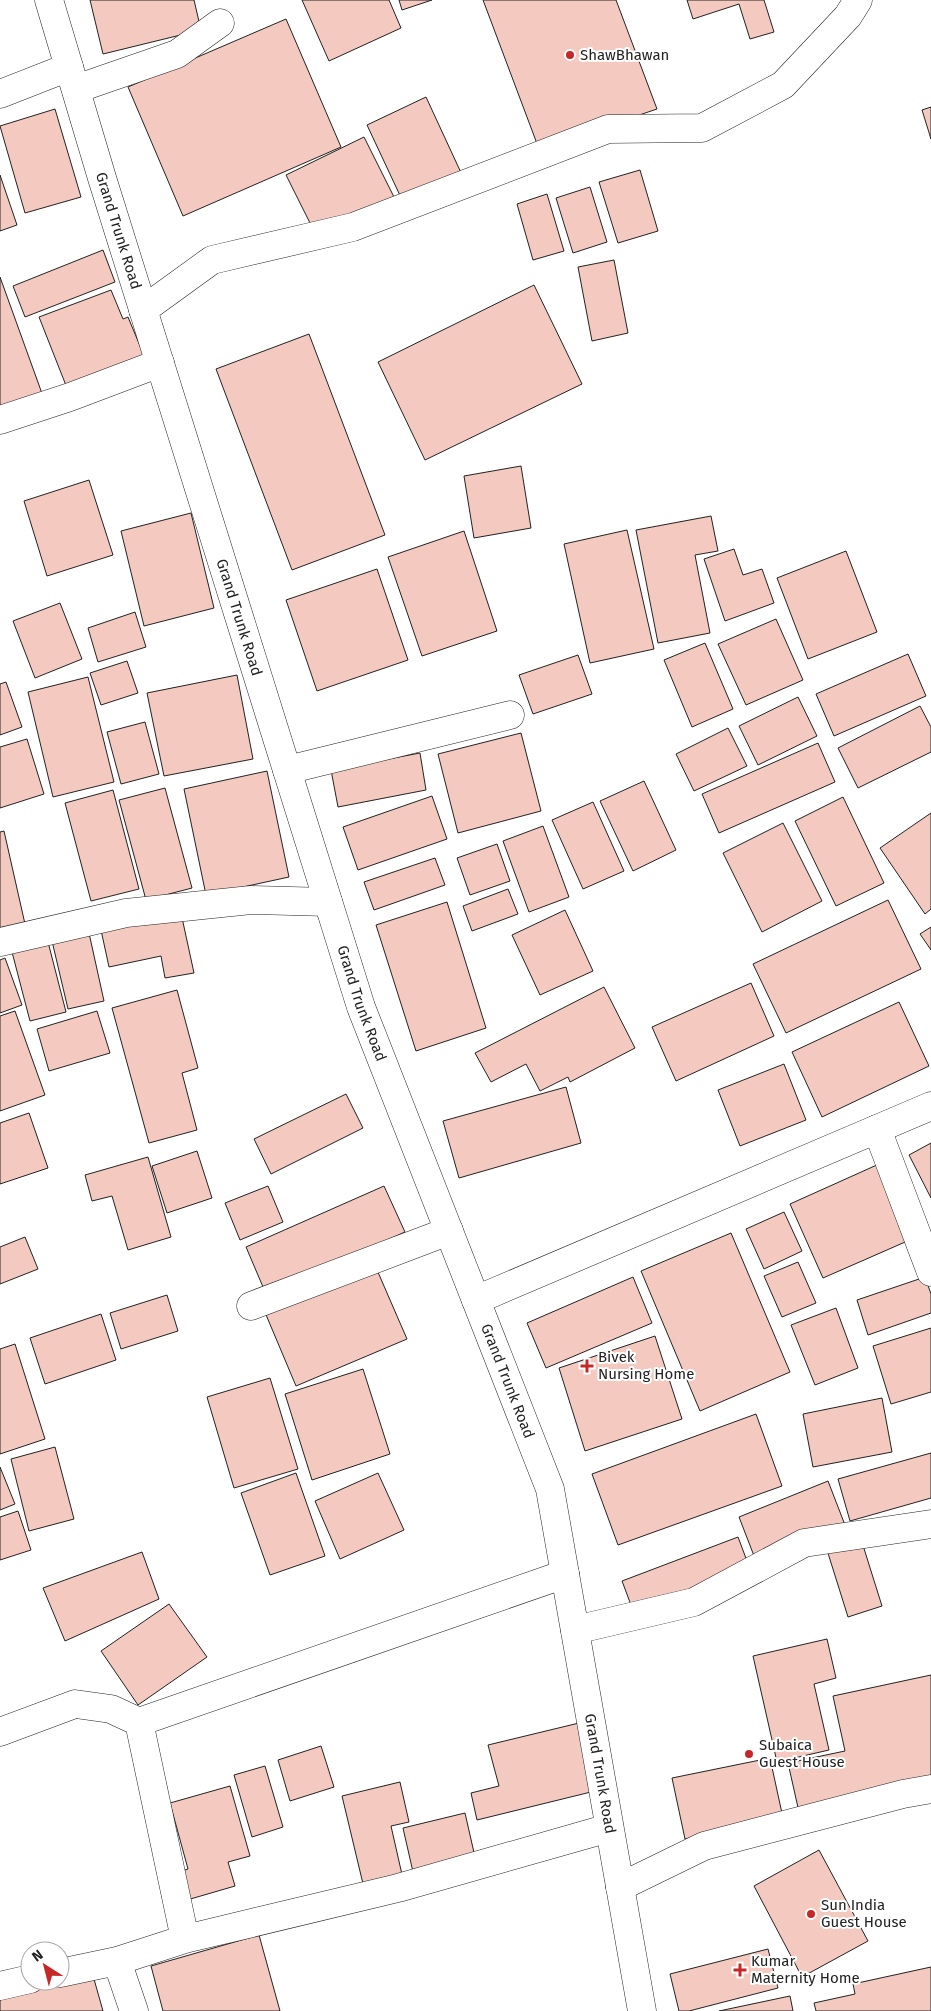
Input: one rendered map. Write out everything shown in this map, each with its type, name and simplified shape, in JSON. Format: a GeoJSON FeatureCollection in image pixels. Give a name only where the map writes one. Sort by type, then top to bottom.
{"type":"FeatureCollection","features":[{"type":"Feature","properties":{"kind":"street","name":"Grand Trunk Road"},"geometry":{"type":"LineString","coordinates":[[50,0],[143,310],[361,1007],[550,1489],[620,1887],[638,2010]]}},
{"type":"Feature","properties":{"kind":"street"},"geometry":{"type":"LineString","coordinates":[[143,310],[212,260],[353,227],[608,129],[702,128],[783,85],[848,16],[858,0]]}},
{"type":"Feature","properties":{"kind":"street"},"geometry":{"type":"LineString","coordinates":[[0,94],[177,54],[220,23]]}},
{"type":"Feature","properties":{"kind":"street"},"geometry":{"type":"LineString","coordinates":[[0,420],[70,397],[160,363]]}},
{"type":"Feature","properties":{"kind":"street"},"geometry":{"type":"LineString","coordinates":[[287,770],[510,715]]}},
{"type":"Feature","properties":{"kind":"street"},"geometry":{"type":"LineString","coordinates":[[0,942],[126,913],[251,900],[328,902]]}},
{"type":"Feature","properties":{"kind":"street"},"geometry":{"type":"LineString","coordinates":[[476,1300],[931,1106]]}},
{"type":"Feature","properties":{"kind":"street"},"geometry":{"type":"LineString","coordinates":[[878,1129],[931,1272]]}},
{"type":"Feature","properties":{"kind":"street"},"geometry":{"type":"LineString","coordinates":[[251,1306],[448,1231]]}},
{"type":"Feature","properties":{"kind":"street"},"geometry":{"type":"LineString","coordinates":[[575,1630],[694,1602],[804,1543],[931,1524]]}},
{"type":"Feature","properties":{"kind":"street"},"geometry":{"type":"LineString","coordinates":[[0,1732],[75,1704],[111,1710],[139,1722],[565,1574]]}},
{"type":"Feature","properties":{"kind":"street"},"geometry":{"type":"LineString","coordinates":[[139,1722],[184,1939]]}},
{"type":"Feature","properties":{"kind":"street"},"geometry":{"type":"LineString","coordinates":[[620,1887],[704,1846],[903,1794],[931,1789]]}},
{"type":"Feature","properties":{"kind":"street"},"geometry":{"type":"LineString","coordinates":[[70,1971],[116,1961],[184,1939],[398,1888],[609,1828]]}},
{"type":"Feature","properties":{"kind":"street"},"geometry":{"type":"LineString","coordinates":[[116,1961],[134,2011]]}},
{"type":"Feature","properties":{"kind":"street"},"geometry":{"type":"LineString","coordinates":[[0,1986],[20,1981]]}},
{"type":"Feature","properties":{"kind":"building"},"geometry":{"type":"Polygon","coordinates":[[[90,0],[194,0],[201,30],[103,54],[90,0]]]}},
{"type":"Feature","properties":{"kind":"building"},"geometry":{"type":"Polygon","coordinates":[[[302,0],[389,0],[401,28],[329,61],[302,0]]]}},
{"type":"Feature","properties":{"kind":"building"},"geometry":{"type":"Polygon","coordinates":[[[399,0],[432,0],[402,10],[399,0]]]}},
{"type":"Feature","properties":{"kind":"building","name":"ShawBhawan"},"geometry":{"type":"Polygon","coordinates":[[[483,0],[616,0],[657,109],[539,149],[483,0]]]}},
{"type":"Feature","properties":{"kind":"building"},"geometry":{"type":"Polygon","coordinates":[[[687,0],[764,0],[774,32],[750,39],[739,4],[693,19],[687,0]]]}},
{"type":"Feature","properties":{"kind":"building"},"geometry":{"type":"Polygon","coordinates":[[[286,19],[341,147],[183,216],[128,87],[286,19]]]}},
{"type":"Feature","properties":{"kind":"building"},"geometry":{"type":"Polygon","coordinates":[[[426,97],[463,177],[404,204],[367,125],[426,97]]]}},
{"type":"Feature","properties":{"kind":"building"},"geometry":{"type":"Polygon","coordinates":[[[931,107],[931,139],[922,110],[931,107]]]}},
{"type":"Feature","properties":{"kind":"building"},"geometry":{"type":"Polygon","coordinates":[[[55,109],[81,197],[25,213],[0,126],[55,109]]]}},
{"type":"Feature","properties":{"kind":"building"},"geometry":{"type":"Polygon","coordinates":[[[364,137],[394,197],[316,235],[286,175],[364,137]]]}},
{"type":"Feature","properties":{"kind":"building"},"geometry":{"type":"Polygon","coordinates":[[[640,170],[658,231],[618,243],[599,182],[640,170]]]}},
{"type":"Feature","properties":{"kind":"building"},"geometry":{"type":"Polygon","coordinates":[[[0,175],[17,225],[0,231],[0,175]]]}},
{"type":"Feature","properties":{"kind":"building"},"geometry":{"type":"Polygon","coordinates":[[[590,187],[607,242],[573,253],[556,198],[590,187]]]}},
{"type":"Feature","properties":{"kind":"building"},"geometry":{"type":"Polygon","coordinates":[[[547,194],[564,251],[533,260],[517,204],[547,194]]]}},
{"type":"Feature","properties":{"kind":"building"},"geometry":{"type":"Polygon","coordinates":[[[103,250],[115,282],[25,317],[13,286],[103,250]]]}},
{"type":"Feature","properties":{"kind":"building"},"geometry":{"type":"Polygon","coordinates":[[[614,260],[628,333],[592,341],[578,267],[614,260]]]}},
{"type":"Feature","properties":{"kind":"building"},"geometry":{"type":"Polygon","coordinates":[[[0,277],[44,399],[0,415],[0,277]]]}},
{"type":"Feature","properties":{"kind":"building"},"geometry":{"type":"Polygon","coordinates":[[[534,285],[582,384],[425,460],[378,362],[534,285]]]}},
{"type":"Feature","properties":{"kind":"building"},"geometry":{"type":"Polygon","coordinates":[[[111,290],[123,319],[128,317],[145,358],[67,388],[39,317],[111,290]]]}},
{"type":"Feature","properties":{"kind":"building"},"geometry":{"type":"Polygon","coordinates":[[[309,334],[385,535],[292,570],[216,369],[309,334]]]}},
{"type":"Feature","properties":{"kind":"building"},"geometry":{"type":"Polygon","coordinates":[[[521,466],[531,528],[474,538],[464,476],[521,466]]]}},
{"type":"Feature","properties":{"kind":"building"},"geometry":{"type":"Polygon","coordinates":[[[89,480],[113,555],[47,576],[24,501],[89,480]]]}},
{"type":"Feature","properties":{"kind":"building"},"geometry":{"type":"Polygon","coordinates":[[[191,513],[214,608],[144,626],[121,531],[191,513]]]}},
{"type":"Feature","properties":{"kind":"building"},"geometry":{"type":"Polygon","coordinates":[[[711,516],[718,551],[695,555],[710,633],[658,643],[636,530],[711,516]]]}},
{"type":"Feature","properties":{"kind":"building"},"geometry":{"type":"Polygon","coordinates":[[[627,530],[654,649],[590,663],[564,544],[627,530]]]}},
{"type":"Feature","properties":{"kind":"building"},"geometry":{"type":"Polygon","coordinates":[[[464,531],[497,631],[422,656],[388,557],[464,531]]]}},
{"type":"Feature","properties":{"kind":"building"},"geometry":{"type":"Polygon","coordinates":[[[734,549],[743,575],[762,569],[774,603],[725,621],[704,559],[734,549]]]}},
{"type":"Feature","properties":{"kind":"building"},"geometry":{"type":"Polygon","coordinates":[[[846,551],[877,632],[808,659],[777,578],[846,551]]]}},
{"type":"Feature","properties":{"kind":"building"},"geometry":{"type":"Polygon","coordinates":[[[377,569],[408,660],[317,691],[286,600],[377,569]]]}},
{"type":"Feature","properties":{"kind":"building"},"geometry":{"type":"Polygon","coordinates":[[[60,603],[82,659],[35,678],[13,621],[60,603]]]}},
{"type":"Feature","properties":{"kind":"building"},"geometry":{"type":"Polygon","coordinates":[[[135,612],[146,647],[98,662],[88,628],[135,612]]]}},
{"type":"Feature","properties":{"kind":"building"},"geometry":{"type":"Polygon","coordinates":[[[776,619],[803,680],[746,705],[718,644],[776,619]]]}},
{"type":"Feature","properties":{"kind":"building"},"geometry":{"type":"Polygon","coordinates":[[[705,643],[733,709],[692,727],[664,660],[705,643]]]}},
{"type":"Feature","properties":{"kind":"building"},"geometry":{"type":"Polygon","coordinates":[[[908,654],[926,696],[834,736],[816,694],[908,654]]]}},
{"type":"Feature","properties":{"kind":"building"},"geometry":{"type":"Polygon","coordinates":[[[578,655],[592,694],[533,714],[519,675],[578,655]]]}},
{"type":"Feature","properties":{"kind":"building"},"geometry":{"type":"Polygon","coordinates":[[[127,661],[138,693],[101,705],[90,673],[127,661]]]}},
{"type":"Feature","properties":{"kind":"building"},"geometry":{"type":"Polygon","coordinates":[[[237,675],[253,759],[164,776],[147,693],[237,675]]]}},
{"type":"Feature","properties":{"kind":"building"},"geometry":{"type":"Polygon","coordinates":[[[88,677],[114,782],[53,797],[28,692],[88,677]]]}},
{"type":"Feature","properties":{"kind":"building"},"geometry":{"type":"Polygon","coordinates":[[[6,682],[22,727],[0,735],[0,684],[6,682]]]}},
{"type":"Feature","properties":{"kind":"building"},"geometry":{"type":"Polygon","coordinates":[[[798,697],[817,736],[758,765],[739,726],[798,697]]]}},
{"type":"Feature","properties":{"kind":"building"},"geometry":{"type":"Polygon","coordinates":[[[920,706],[931,727],[931,752],[858,788],[838,748],[920,706]]]}},
{"type":"Feature","properties":{"kind":"building"},"geometry":{"type":"Polygon","coordinates":[[[145,722],[159,774],[121,784],[107,732],[145,722]]]}},
{"type":"Feature","properties":{"kind":"building"},"geometry":{"type":"Polygon","coordinates":[[[728,728],[747,766],[694,791],[676,754],[728,728]]]}},
{"type":"Feature","properties":{"kind":"building"},"geometry":{"type":"Polygon","coordinates":[[[521,733],[541,811],[458,833],[438,754],[521,733]]]}},
{"type":"Feature","properties":{"kind":"building"},"geometry":{"type":"Polygon","coordinates":[[[27,739],[44,794],[0,808],[0,747],[27,739]]]}},
{"type":"Feature","properties":{"kind":"building"},"geometry":{"type":"Polygon","coordinates":[[[818,743],[835,782],[719,833],[702,794],[818,743]]]}},
{"type":"Feature","properties":{"kind":"building"},"geometry":{"type":"Polygon","coordinates":[[[420,753],[426,790],[338,807],[331,770],[420,753]]]}},
{"type":"Feature","properties":{"kind":"building"},"geometry":{"type":"Polygon","coordinates":[[[267,771],[289,877],[206,895],[184,789],[267,771]]]}},
{"type":"Feature","properties":{"kind":"building"},"geometry":{"type":"Polygon","coordinates":[[[644,781],[676,850],[633,871],[600,801],[644,781]]]}},
{"type":"Feature","properties":{"kind":"building"},"geometry":{"type":"Polygon","coordinates":[[[165,788],[192,888],[146,900],[119,800],[165,788]]]}},
{"type":"Feature","properties":{"kind":"building"},"geometry":{"type":"Polygon","coordinates":[[[113,790],[139,889],[91,901],[65,803],[113,790]]]}},
{"type":"Feature","properties":{"kind":"building"},"geometry":{"type":"Polygon","coordinates":[[[432,796],[447,839],[358,870],[343,827],[432,796]]]}},
{"type":"Feature","properties":{"kind":"building"},"geometry":{"type":"Polygon","coordinates":[[[843,797],[884,883],[836,906],[795,821],[843,797]]]}},
{"type":"Feature","properties":{"kind":"building"},"geometry":{"type":"Polygon","coordinates":[[[593,802],[624,871],[583,889],[552,820],[593,802]]]}},
{"type":"Feature","properties":{"kind":"building"},"geometry":{"type":"Polygon","coordinates":[[[931,813],[931,909],[925,914],[880,848],[931,813]]]}},
{"type":"Feature","properties":{"kind":"building"},"geometry":{"type":"Polygon","coordinates":[[[783,823],[822,901],[762,932],[723,853],[783,823]]]}},
{"type":"Feature","properties":{"kind":"building"},"geometry":{"type":"Polygon","coordinates":[[[543,826],[569,897],[529,912],[503,841],[543,826]]]}},
{"type":"Feature","properties":{"kind":"building"},"geometry":{"type":"Polygon","coordinates":[[[4,831],[25,924],[0,930],[0,832],[4,831]]]}},
{"type":"Feature","properties":{"kind":"building"},"geometry":{"type":"Polygon","coordinates":[[[497,844],[510,881],[470,895],[457,858],[497,844]]]}},
{"type":"Feature","properties":{"kind":"building"},"geometry":{"type":"Polygon","coordinates":[[[435,858],[445,885],[374,910],[364,882],[435,858]]]}},
{"type":"Feature","properties":{"kind":"building"},"geometry":{"type":"Polygon","coordinates":[[[508,889],[518,914],[472,931],[463,906],[508,889]]]}},
{"type":"Feature","properties":{"kind":"building"},"geometry":{"type":"Polygon","coordinates":[[[888,900],[921,969],[786,1033],[753,964],[888,900]]]}},
{"type":"Feature","properties":{"kind":"building"},"geometry":{"type":"Polygon","coordinates":[[[447,902],[486,1028],[416,1051],[376,925],[447,902]]]}},
{"type":"Feature","properties":{"kind":"building"},"geometry":{"type":"Polygon","coordinates":[[[565,910],[593,971],[540,995],[512,935],[565,910]]]}},
{"type":"Feature","properties":{"kind":"building"},"geometry":{"type":"Polygon","coordinates":[[[181,913],[194,973],[165,978],[161,956],[109,967],[101,930],[181,913]]]}},
{"type":"Feature","properties":{"kind":"building"},"geometry":{"type":"Polygon","coordinates":[[[931,927],[931,950],[920,934],[931,927]]]}},
{"type":"Feature","properties":{"kind":"building"},"geometry":{"type":"Polygon","coordinates":[[[89,933],[104,1001],[68,1009],[52,941],[89,933]]]}},
{"type":"Feature","properties":{"kind":"building"},"geometry":{"type":"Polygon","coordinates":[[[48,942],[66,1012],[30,1021],[12,952],[48,942]]]}},
{"type":"Feature","properties":{"kind":"building"},"geometry":{"type":"Polygon","coordinates":[[[5,958],[22,1005],[0,1013],[0,960],[5,958]]]}},
{"type":"Feature","properties":{"kind":"building"},"geometry":{"type":"Polygon","coordinates":[[[751,983],[774,1036],[676,1081],[652,1027],[751,983]]]}},
{"type":"Feature","properties":{"kind":"building"},"geometry":{"type":"Polygon","coordinates":[[[604,987],[635,1048],[570,1082],[568,1077],[540,1091],[526,1064],[491,1082],[475,1053],[604,987]]]}},
{"type":"Feature","properties":{"kind":"building"},"geometry":{"type":"Polygon","coordinates":[[[177,990],[198,1068],[182,1073],[197,1130],[149,1143],[112,1008],[177,990]]]}},
{"type":"Feature","properties":{"kind":"building"},"geometry":{"type":"Polygon","coordinates":[[[899,1002],[929,1066],[822,1117],[792,1052],[899,1002]]]}},
{"type":"Feature","properties":{"kind":"building"},"geometry":{"type":"Polygon","coordinates":[[[15,1011],[45,1095],[0,1111],[0,1016],[15,1011]]]}},
{"type":"Feature","properties":{"kind":"building"},"geometry":{"type":"Polygon","coordinates":[[[97,1011],[110,1053],[49,1071],[37,1029],[97,1011]]]}},
{"type":"Feature","properties":{"kind":"building"},"geometry":{"type":"Polygon","coordinates":[[[784,1064],[806,1120],[740,1146],[718,1090],[784,1064]]]}},
{"type":"Feature","properties":{"kind":"building"},"geometry":{"type":"Polygon","coordinates":[[[566,1087],[581,1143],[459,1178],[443,1121],[566,1087]]]}},
{"type":"Feature","properties":{"kind":"building"},"geometry":{"type":"Polygon","coordinates":[[[346,1094],[363,1128],[271,1174],[254,1139],[346,1094]]]}},
{"type":"Feature","properties":{"kind":"building"},"geometry":{"type":"Polygon","coordinates":[[[29,1113],[48,1168],[0,1184],[0,1123],[29,1113]]]}},
{"type":"Feature","properties":{"kind":"building"},"geometry":{"type":"Polygon","coordinates":[[[931,1143],[931,1198],[909,1155],[931,1143]]]}},
{"type":"Feature","properties":{"kind":"building"},"geometry":{"type":"Polygon","coordinates":[[[197,1151],[212,1198],[167,1213],[152,1166],[197,1151]]]}},
{"type":"Feature","properties":{"kind":"building"},"geometry":{"type":"Polygon","coordinates":[[[148,1157],[171,1237],[128,1250],[112,1196],[92,1201],[85,1175],[148,1157]]]}},
{"type":"Feature","properties":{"kind":"building"},"geometry":{"type":"Polygon","coordinates":[[[879,1164],[912,1239],[823,1278],[790,1204],[879,1164]]]}},
{"type":"Feature","properties":{"kind":"building"},"geometry":{"type":"Polygon","coordinates":[[[268,1186],[283,1222],[240,1240],[225,1203],[268,1186]]]}},
{"type":"Feature","properties":{"kind":"building"},"geometry":{"type":"Polygon","coordinates":[[[384,1186],[405,1232],[266,1294],[246,1247],[384,1186]]]}},
{"type":"Feature","properties":{"kind":"building"},"geometry":{"type":"Polygon","coordinates":[[[784,1212],[802,1251],[764,1269],[746,1229],[784,1212]]]}},
{"type":"Feature","properties":{"kind":"building"},"geometry":{"type":"Polygon","coordinates":[[[731,1233],[790,1372],[700,1411],[641,1271],[731,1233]]]}},
{"type":"Feature","properties":{"kind":"building"},"geometry":{"type":"Polygon","coordinates":[[[25,1237],[38,1269],[0,1284],[0,1247],[25,1237]]]}},
{"type":"Feature","properties":{"kind":"building"},"geometry":{"type":"Polygon","coordinates":[[[798,1262],[816,1303],[782,1317],[764,1276],[798,1262]]]}},
{"type":"Feature","properties":{"kind":"building"},"geometry":{"type":"Polygon","coordinates":[[[374,1263],[407,1339],[296,1386],[264,1310],[374,1263]]]}},
{"type":"Feature","properties":{"kind":"building"},"geometry":{"type":"Polygon","coordinates":[[[633,1277],[652,1323],[546,1368],[527,1323],[633,1277]]]}},
{"type":"Feature","properties":{"kind":"building"},"geometry":{"type":"Polygon","coordinates":[[[925,1277],[931,1294],[931,1313],[868,1335],[857,1300],[925,1277]]]}},
{"type":"Feature","properties":{"kind":"building"},"geometry":{"type":"Polygon","coordinates":[[[167,1295],[178,1331],[121,1349],[110,1313],[167,1295]]]}},
{"type":"Feature","properties":{"kind":"building"},"geometry":{"type":"Polygon","coordinates":[[[836,1308],[858,1368],[815,1385],[791,1325],[836,1308]]]}},
{"type":"Feature","properties":{"kind":"building"},"geometry":{"type":"Polygon","coordinates":[[[101,1314],[116,1360],[45,1384],[30,1338],[101,1314]]]}},
{"type":"Feature","properties":{"kind":"building"},"geometry":{"type":"Polygon","coordinates":[[[931,1328],[931,1392],[891,1404],[873,1346],[931,1328]]]}},
{"type":"Feature","properties":{"kind":"building"},"geometry":{"type":"Polygon","coordinates":[[[655,1336],[682,1419],[585,1451],[559,1368],[655,1336]]]}},
{"type":"Feature","properties":{"kind":"building"},"geometry":{"type":"Polygon","coordinates":[[[15,1344],[45,1439],[0,1454],[0,1349],[15,1344]]]}},
{"type":"Feature","properties":{"kind":"building"},"geometry":{"type":"Polygon","coordinates":[[[363,1369],[390,1454],[312,1480],[285,1394],[363,1369]]]}},
{"type":"Feature","properties":{"kind":"building"},"geometry":{"type":"Polygon","coordinates":[[[270,1378],[298,1469],[234,1488],[207,1397],[270,1378]]]}},
{"type":"Feature","properties":{"kind":"building"},"geometry":{"type":"Polygon","coordinates":[[[882,1398],[892,1452],[813,1467],[803,1414],[882,1398]]]}},
{"type":"Feature","properties":{"kind":"building"},"geometry":{"type":"Polygon","coordinates":[[[756,1414],[782,1486],[618,1545],[592,1474],[756,1414]]]}},
{"type":"Feature","properties":{"kind":"building"},"geometry":{"type":"Polygon","coordinates":[[[55,1447],[74,1519],[29,1531],[11,1459],[55,1447]]]}},
{"type":"Feature","properties":{"kind":"building"},"geometry":{"type":"Polygon","coordinates":[[[931,1453],[931,1498],[850,1521],[838,1479],[931,1453]]]}},
{"type":"Feature","properties":{"kind":"building"},"geometry":{"type":"Polygon","coordinates":[[[0,1467],[15,1504],[0,1510],[0,1467]]]}},
{"type":"Feature","properties":{"kind":"building"},"geometry":{"type":"Polygon","coordinates":[[[296,1473],[325,1556],[270,1575],[241,1493],[296,1473]]]}},
{"type":"Feature","properties":{"kind":"building"},"geometry":{"type":"Polygon","coordinates":[[[378,1473],[404,1530],[340,1559],[315,1501],[378,1473]]]}},
{"type":"Feature","properties":{"kind":"building"},"geometry":{"type":"Polygon","coordinates":[[[828,1481],[845,1525],[756,1561],[739,1517],[828,1481]]]}},
{"type":"Feature","properties":{"kind":"building"},"geometry":{"type":"Polygon","coordinates":[[[18,1511],[31,1550],[0,1560],[0,1517],[18,1511]]]}},
{"type":"Feature","properties":{"kind":"building"},"geometry":{"type":"Polygon","coordinates":[[[738,1537],[750,1569],[634,1613],[622,1581],[738,1537]]]}},
{"type":"Feature","properties":{"kind":"building"},"geometry":{"type":"Polygon","coordinates":[[[861,1539],[882,1606],[848,1617],[827,1550],[861,1539]]]}},
{"type":"Feature","properties":{"kind":"building"},"geometry":{"type":"Polygon","coordinates":[[[142,1552],[159,1599],[65,1641],[43,1588],[142,1552]]]}},
{"type":"Feature","properties":{"kind":"building"},"geometry":{"type":"Polygon","coordinates":[[[169,1604],[207,1657],[138,1705],[101,1651],[169,1604]]]}},
{"type":"Feature","properties":{"kind":"building"},"geometry":{"type":"Polygon","coordinates":[[[827,1639],[836,1678],[814,1684],[829,1750],[777,1762],[753,1656],[827,1639]]]}},
{"type":"Feature","properties":{"kind":"building"},"geometry":{"type":"Polygon","coordinates":[[[931,1675],[931,1783],[799,1812],[788,1763],[845,1751],[833,1696],[931,1675]]]}},
{"type":"Feature","properties":{"kind":"building"},"geometry":{"type":"Polygon","coordinates":[[[579,1723],[595,1791],[477,1820],[471,1793],[499,1786],[488,1745],[579,1723]]]}},
{"type":"Feature","properties":{"kind":"building"},"geometry":{"type":"Polygon","coordinates":[[[321,1746],[334,1787],[290,1801],[278,1760],[321,1746]]]}},
{"type":"Feature","properties":{"kind":"building"},"geometry":{"type":"Polygon","coordinates":[[[770,1758],[783,1818],[685,1839],[672,1778],[770,1758]]]}},
{"type":"Feature","properties":{"kind":"building"},"geometry":{"type":"Polygon","coordinates":[[[265,1766],[283,1827],[252,1837],[234,1775],[265,1766]]]}},
{"type":"Feature","properties":{"kind":"building"},"geometry":{"type":"Polygon","coordinates":[[[400,1782],[409,1822],[391,1826],[403,1879],[364,1888],[342,1796],[400,1782]]]}},
{"type":"Feature","properties":{"kind":"building"},"geometry":{"type":"Polygon","coordinates":[[[230,1786],[250,1856],[228,1862],[235,1886],[187,1900],[179,1872],[188,1869],[170,1803],[230,1786]]]}},
{"type":"Feature","properties":{"kind":"building"},"geometry":{"type":"Polygon","coordinates":[[[465,1813],[475,1857],[413,1872],[403,1828],[465,1813]]]}},
{"type":"Feature","properties":{"kind":"building"},"geometry":{"type":"Polygon","coordinates":[[[819,1850],[868,1941],[802,1977],[754,1886],[819,1850]]]}},
{"type":"Feature","properties":{"kind":"building"},"geometry":{"type":"Polygon","coordinates":[[[259,1935],[280,2011],[163,2011],[151,1966],[259,1935]]]}},
{"type":"Feature","properties":{"kind":"building"},"geometry":{"type":"Polygon","coordinates":[[[768,1949],[778,1988],[689,2011],[679,2011],[670,1974],[768,1949]]]}},
{"type":"Feature","properties":{"kind":"building"},"geometry":{"type":"Polygon","coordinates":[[[931,1967],[931,2011],[816,2011],[814,2003],[855,1994],[853,1984],[931,1967]]]}},
{"type":"Feature","properties":{"kind":"building"},"geometry":{"type":"Polygon","coordinates":[[[92,1972],[103,2011],[0,2011],[0,1998],[25,1991],[70,1991],[70,1978],[92,1972]]]}},
{"type":"Feature","properties":{"kind":"building"},"geometry":{"type":"Polygon","coordinates":[[[790,1996],[793,2011],[719,2011],[790,1996]]]}},
{"type":"Feature","properties":{"kind":"place","name":"ShawBhawan"},"geometry":{"type":"Point","coordinates":[570,55]}},
{"type":"Feature","properties":{"kind":"place","name":"Bivek Nursing Home"},"geometry":{"type":"Point","coordinates":[587,1366]}},
{"type":"Feature","properties":{"kind":"place","name":"Subaica Guest House"},"geometry":{"type":"Point","coordinates":[749,1754]}},
{"type":"Feature","properties":{"kind":"place","name":"Sun India Guest House"},"geometry":{"type":"Point","coordinates":[811,1914]}},
{"type":"Feature","properties":{"kind":"place","name":"Kumar Maternity Home"},"geometry":{"type":"Point","coordinates":[740,1970]}}]}
